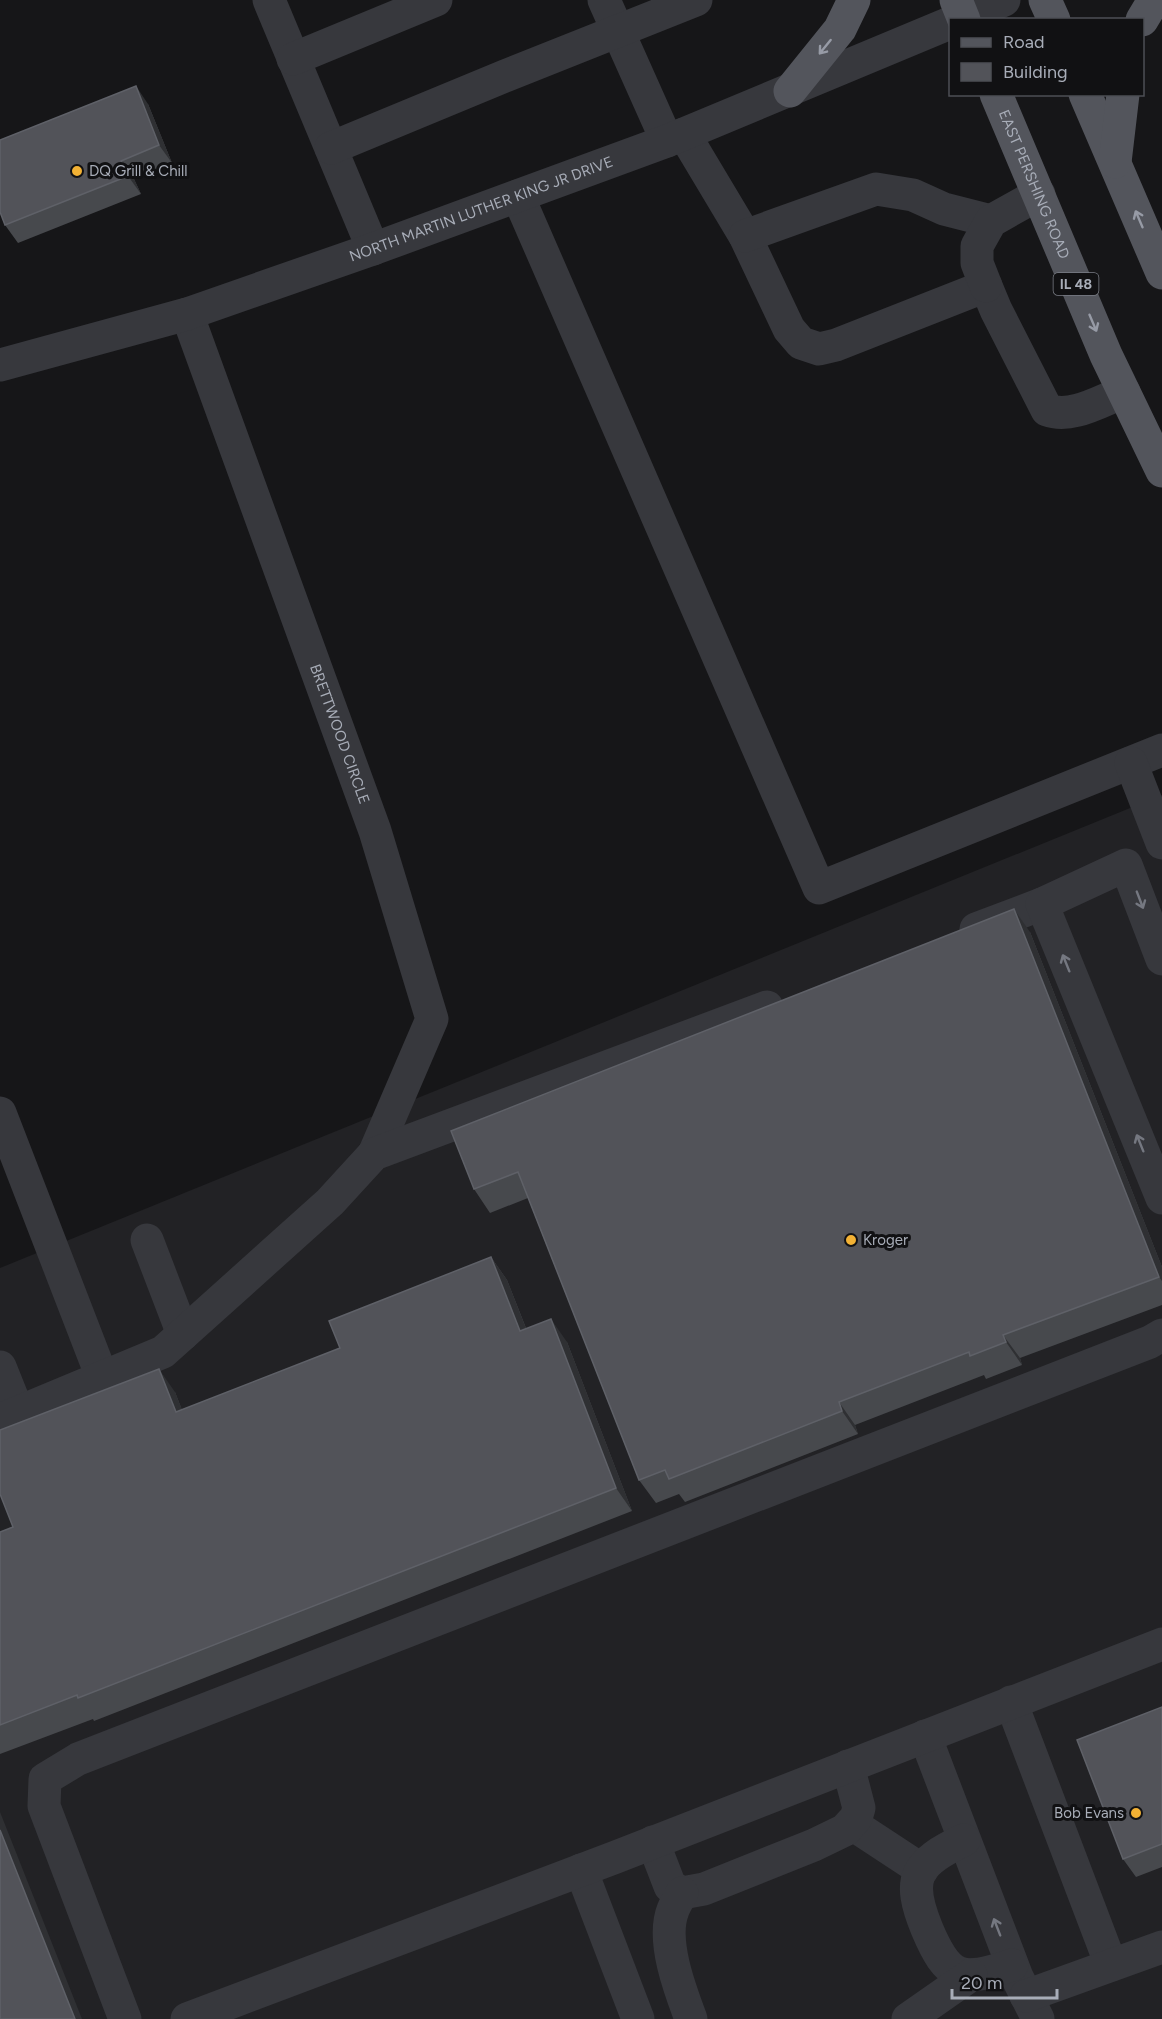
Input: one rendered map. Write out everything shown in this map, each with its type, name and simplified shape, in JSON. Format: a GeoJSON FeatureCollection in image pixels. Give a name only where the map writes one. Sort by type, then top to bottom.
{"type":"FeatureCollection","features":[{"type":"Feature","properties":{"kind":"main road"},"geometry":{"type":"LineString","coordinates":[[790,91],[840,29],[854,0]]}},
{"type":"Feature","properties":{"kind":"main road"},"geometry":{"type":"LineString","coordinates":[[1045,0],[1053,18]]}},
{"type":"Feature","properties":{"kind":"main road"},"geometry":{"type":"LineString","coordinates":[[1144,18],[1154,0]]}},
{"type":"Feature","properties":{"kind":"main road","name":"EAST PERSHING ROAD"},"geometry":{"type":"LineString","coordinates":[[997,96],[1106,356],[1162,471]]}},
{"type":"Feature","properties":{"kind":"main road"},"geometry":{"type":"LineString","coordinates":[[1086,96],[1162,273]]}},
{"type":"Feature","properties":{"kind":"main road"},"geometry":{"type":"LineString","coordinates":[[1115,162],[1123,96]]}},
{"type":"Feature","properties":{"kind":"street"},"geometry":{"type":"LineString","coordinates":[[269,0],[373,249]]}},
{"type":"Feature","properties":{"kind":"street"},"geometry":{"type":"LineString","coordinates":[[293,60],[436,0]]}},
{"type":"Feature","properties":{"kind":"street"},"geometry":{"type":"LineString","coordinates":[[604,0],[618,31],[675,137],[745,236],[789,329],[801,343],[819,349],[836,345],[986,286]]}},
{"type":"Feature","properties":{"kind":"street"},"geometry":{"type":"LineString","coordinates":[[331,148],[696,0]]}},
{"type":"Feature","properties":{"kind":"street","name":"NORTH MARTIN LUTHER KING JR DRIVE"},"geometry":{"type":"LineString","coordinates":[[959,16],[1004,0]]}},
{"type":"Feature","properties":{"kind":"street","name":"NORTH MARTIN LUTHER KING JR DRIVE"},"geometry":{"type":"LineString","coordinates":[[0,364],[187,314],[373,249],[675,137],[790,91],[949,20]]}},
{"type":"Feature","properties":{"kind":"street"},"geometry":{"type":"LineString","coordinates":[[745,236],[876,189],[914,195],[944,209],[991,221]]}},
{"type":"Feature","properties":{"kind":"street"},"geometry":{"type":"LineString","coordinates":[[1039,194],[991,221],[977,246],[977,263],[996,310],[1047,410],[1058,414],[1073,412],[1124,392]]}},
{"type":"Feature","properties":{"kind":"street"},"geometry":{"type":"LineString","coordinates":[[518,196],[819,888],[1162,750]]}},
{"type":"Feature","properties":{"kind":"street","name":"BRETTWOOD CIRCLE"},"geometry":{"type":"LineString","coordinates":[[187,314],[375,831],[432,1019],[374,1154]]}},
{"type":"Feature","properties":{"kind":"street"},"geometry":{"type":"LineString","coordinates":[[1131,763],[1162,843]]}},
{"type":"Feature","properties":{"kind":"street"},"geometry":{"type":"LineString","coordinates":[[952,937],[1042,904],[1126,865],[1162,854]]}},
{"type":"Feature","properties":{"kind":"street"},"geometry":{"type":"LineString","coordinates":[[1126,865],[1162,959]]}},
{"type":"Feature","properties":{"kind":"street"},"geometry":{"type":"LineString","coordinates":[[1042,904],[1162,1198]]}},
{"type":"Feature","properties":{"kind":"street"},"geometry":{"type":"LineString","coordinates":[[0,1367],[9,1416],[163,1352],[330,1202],[374,1154],[797,996]]}},
{"type":"Feature","properties":{"kind":"street"},"geometry":{"type":"LineString","coordinates":[[0,1113],[102,1377]]}},
{"type":"Feature","properties":{"kind":"street"},"geometry":{"type":"LineString","coordinates":[[147,1240],[183,1334]]}},
{"type":"Feature","properties":{"kind":"street"},"geometry":{"type":"LineString","coordinates":[[125,2019],[44,1806],[45,1779],[78,1759],[993,1405],[1150,1342],[1162,1335]]}},
{"type":"Feature","properties":{"kind":"street"},"geometry":{"type":"LineString","coordinates":[[187,2019],[581,1870],[1162,1644]]}},
{"type":"Feature","properties":{"kind":"street"},"geometry":{"type":"LineString","coordinates":[[1011,1702],[1111,1965]]}},
{"type":"Feature","properties":{"kind":"street"},"geometry":{"type":"LineString","coordinates":[[925,1736],[1012,1965],[1032,2008],[1111,1965],[1162,1947]]}},
{"type":"Feature","properties":{"kind":"street"},"geometry":{"type":"LineString","coordinates":[[653,1842],[670,1886],[682,1893],[704,1889],[814,1845],[845,1830],[852,1824],[859,1808],[848,1766]]}},
{"type":"Feature","properties":{"kind":"street"},"geometry":{"type":"LineString","coordinates":[[852,1824],[922,1870]]}},
{"type":"Feature","properties":{"kind":"street"},"geometry":{"type":"LineString","coordinates":[[964,1840],[938,1852],[929,1860],[916,1882],[917,1904],[935,1950],[946,1966],[971,1975],[988,1973],[1012,1965]]}},
{"type":"Feature","properties":{"kind":"street"},"geometry":{"type":"LineString","coordinates":[[581,1870],[638,2019]]}},
{"type":"Feature","properties":{"kind":"street"},"geometry":{"type":"LineString","coordinates":[[682,1893],[672,1911],[670,1944],[673,1964],[691,2019]]}},
{"type":"Feature","properties":{"kind":"street"},"geometry":{"type":"LineString","coordinates":[[909,2019],[971,1975]]}},
{"type":"Feature","properties":{"kind":"shaded area"},"geometry":{"type":"Polygon","coordinates":[[[1162,795],[1162,2019],[0,2019],[0,1268],[1162,795]]]}},
{"type":"Feature","properties":{"kind":"building","name":"DQ Grill & Chill"},"geometry":{"type":"Polygon","coordinates":[[[136,86],[159,145],[121,161],[128,176],[5,225],[0,212],[0,140],[136,86]]]}},
{"type":"Feature","properties":{"kind":"building","name":"Kroger"},"geometry":{"type":"Polygon","coordinates":[[[1014,909],[1159,1277],[1003,1335],[1006,1342],[970,1356],[969,1352],[839,1402],[842,1411],[669,1479],[665,1470],[639,1480],[518,1172],[474,1189],[451,1131],[1014,909]]]}},
{"type":"Feature","properties":{"kind":"building"},"geometry":{"type":"Polygon","coordinates":[[[491,1257],[520,1331],[551,1319],[616,1488],[78,1698],[77,1695],[0,1725],[0,1532],[13,1527],[0,1494],[0,1430],[159,1369],[176,1412],[340,1348],[329,1321],[491,1257]]]}},
{"type":"Feature","properties":{"kind":"building","name":"Bob Evans"},"geometry":{"type":"Polygon","coordinates":[[[1162,1707],[1162,1844],[1123,1859],[1077,1740],[1162,1707]]]}},
{"type":"Feature","properties":{"kind":"building"},"geometry":{"type":"Polygon","coordinates":[[[0,1830],[75,2019],[0,2019],[0,1830]]]}},
{"type":"Feature","properties":{"kind":"place","name":"DQ Grill & Chill"},"geometry":{"type":"Point","coordinates":[77,171]}},
{"type":"Feature","properties":{"kind":"place","name":"Kroger"},"geometry":{"type":"Point","coordinates":[851,1240]}},
{"type":"Feature","properties":{"kind":"place","name":"Bob Evans"},"geometry":{"type":"Point","coordinates":[1136,1813]}}]}
